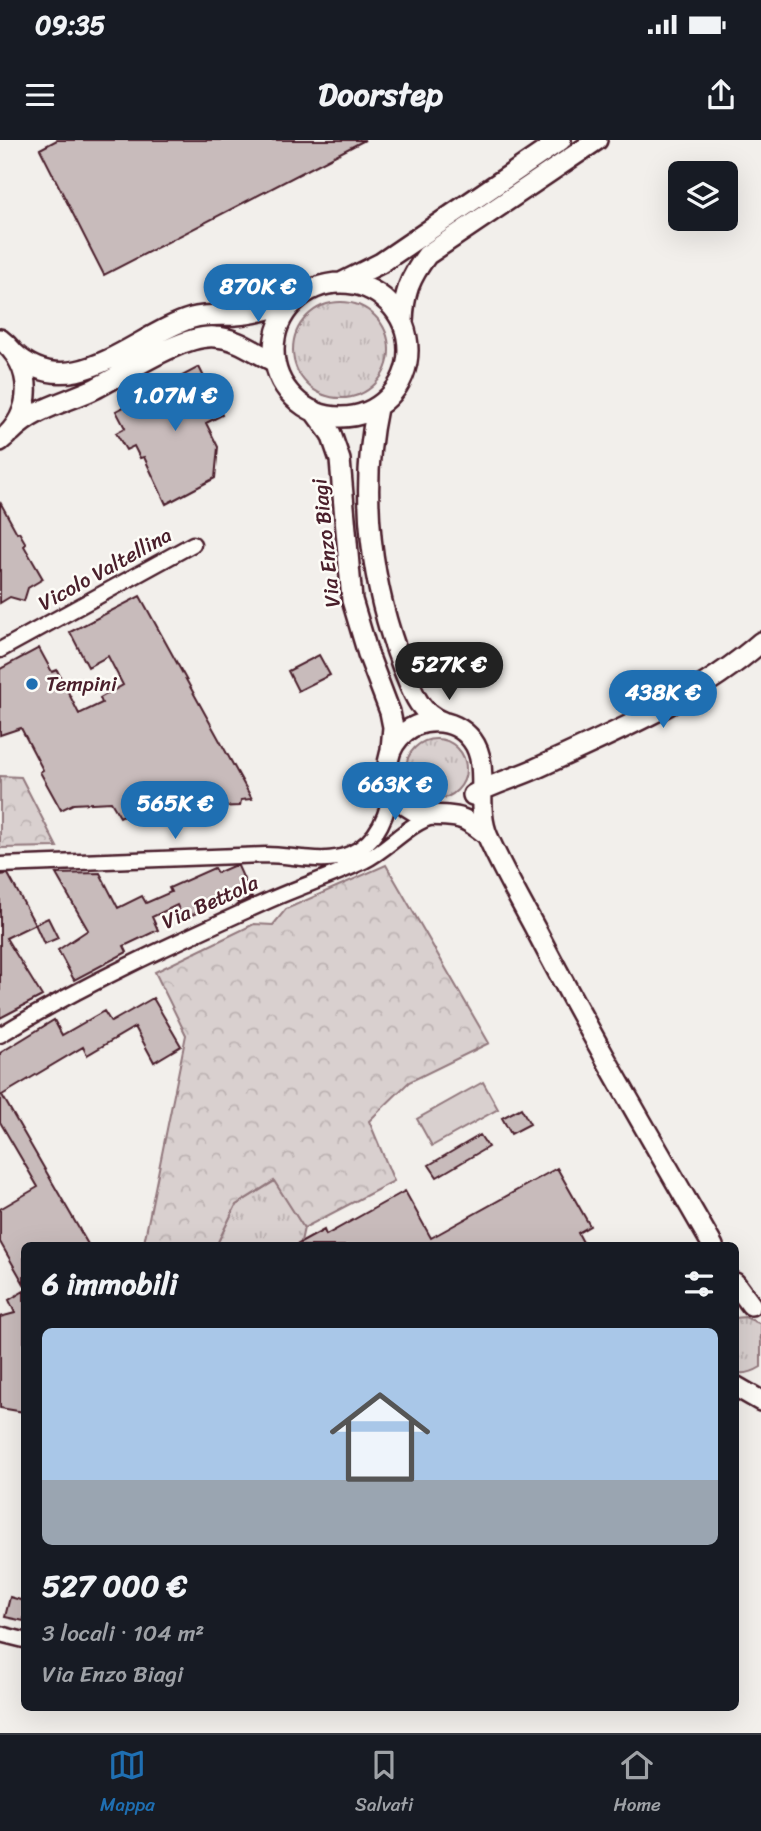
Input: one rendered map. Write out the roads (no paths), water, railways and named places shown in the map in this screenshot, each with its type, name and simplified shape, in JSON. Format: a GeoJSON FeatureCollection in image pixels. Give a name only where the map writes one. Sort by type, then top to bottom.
{"type":"FeatureCollection","features":[{"type":"Feature","properties":{"kind":"street"},"geometry":{"type":"LineString","coordinates":[[7,346],[25,361],[49,370],[78,372],[102,363],[193,317],[237,315],[293,302],[313,288],[343,282],[381,263],[561,140]]}},
{"type":"Feature","properties":{"kind":"street"},"geometry":{"type":"LineString","coordinates":[[293,302],[281,320],[274,340],[275,362],[282,383],[295,399],[314,411],[335,417],[357,415],[377,408],[402,379],[408,360],[408,341],[403,322],[404,296],[414,272],[427,255],[597,140]]}},
{"type":"Feature","properties":{"kind":"street"},"geometry":{"type":"LineString","coordinates":[[343,282],[376,292],[392,305],[403,322]]}},
{"type":"Feature","properties":{"kind":"street"},"geometry":{"type":"LineString","coordinates":[[5,436],[38,411],[91,390],[170,348],[197,339],[213,336],[235,340],[275,362]]}},
{"type":"Feature","properties":{"kind":"street"},"geometry":{"type":"LineString","coordinates":[[5,436],[23,412],[27,391],[24,372],[7,346]]}},
{"type":"Feature","properties":{"kind":"street"},"geometry":{"type":"LineString","coordinates":[[377,408],[370,454],[372,541],[378,587],[390,632],[413,693],[428,714],[467,734],[488,765],[512,771],[534,769]]}},
{"type":"Feature","properties":{"kind":"street","name":"Via Enzo Biagi"},"geometry":{"type":"LineString","coordinates":[[314,411],[331,434],[340,460],[352,600],[368,654],[390,712],[393,734],[390,755]]}},
{"type":"Feature","properties":{"kind":"street","name":"Vicolo Valtellina"},"geometry":{"type":"LineString","coordinates":[[0,650],[192,544]]}},
{"type":"Feature","properties":{"kind":"street"},"geometry":{"type":"LineString","coordinates":[[440,815],[460,808],[478,788],[534,769],[682,698],[720,676],[761,642]]}},
{"type":"Feature","properties":{"kind":"street"},"geometry":{"type":"LineString","coordinates":[[0,865],[270,855],[338,858],[363,847],[377,831],[388,802],[390,755],[396,741],[409,729],[426,722],[444,722]]}},
{"type":"Feature","properties":{"kind":"street"},"geometry":{"type":"LineString","coordinates":[[479,754],[478,788],[486,835],[581,1017],[711,1242]]}},
{"type":"Feature","properties":{"kind":"street"},"geometry":{"type":"LineString","coordinates":[[389,779],[394,792],[407,806],[425,814],[466,820],[486,835]]}},
{"type":"Feature","properties":{"kind":"street","name":"Via Bettola"},"geometry":{"type":"LineString","coordinates":[[0,1035],[46,1007],[137,959],[262,903],[363,862],[416,823],[440,815]]}},
{"type":"Feature","properties":{"kind":"street"},"geometry":{"type":"LineString","coordinates":[[739,1290],[749,1307]]}},
{"type":"Feature","properties":{"kind":"street"},"geometry":{"type":"LineString","coordinates":[[739,1386],[761,1384]]}},
{"type":"Feature","properties":{"kind":"street"},"geometry":{"type":"LineString","coordinates":[[739,1388],[761,1401]]}},
{"type":"Feature","properties":{"kind":"street"},"geometry":{"type":"LineString","coordinates":[[0,1634],[21,1639]]}},
{"type":"Feature","properties":{"kind":"place","name":"Tempini"},"geometry":{"type":"Point","coordinates":[32,684]}}]}
